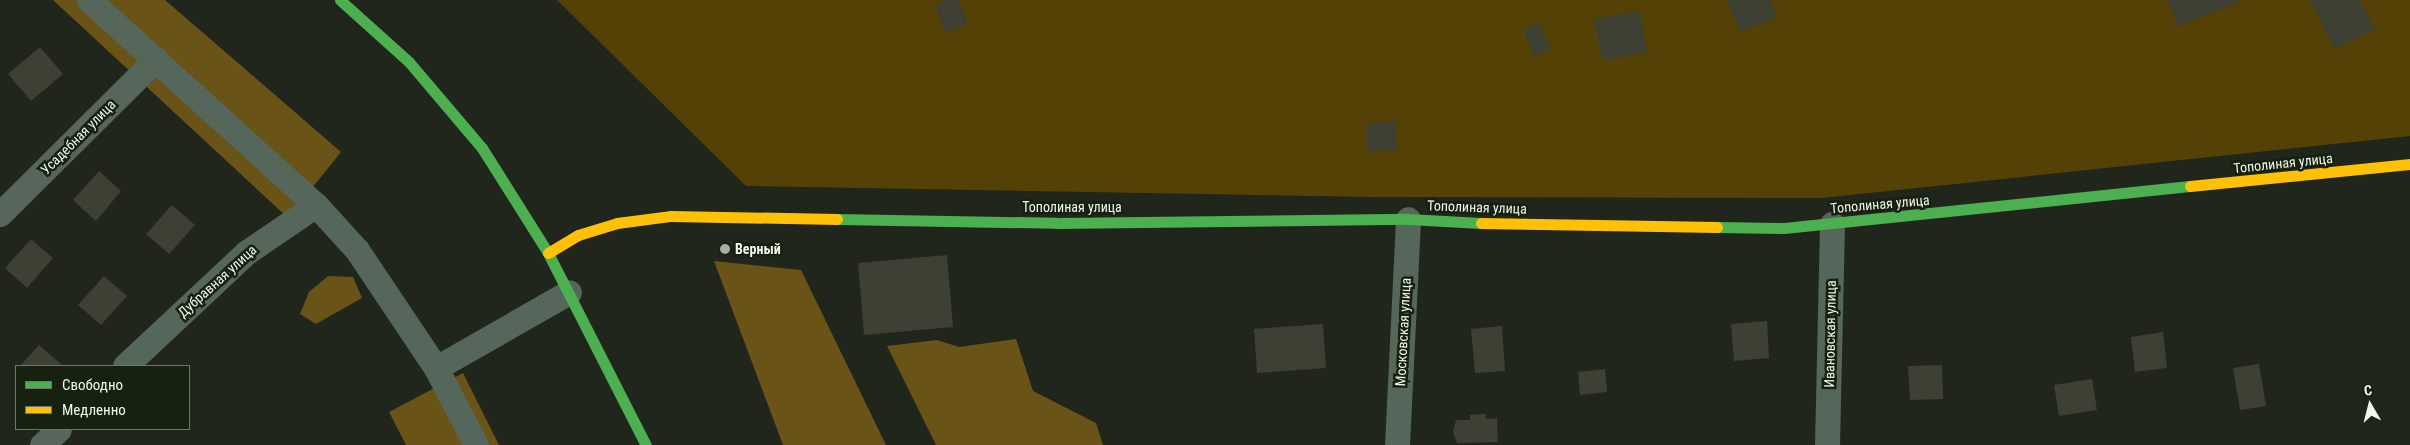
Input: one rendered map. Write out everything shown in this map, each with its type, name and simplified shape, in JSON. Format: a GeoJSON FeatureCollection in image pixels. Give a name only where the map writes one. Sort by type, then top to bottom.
{"type":"FeatureCollection","features":[{"type":"Feature","properties":{"kind":"street"},"geometry":{"type":"LineString","coordinates":[[89,0],[316,205],[357,250],[436,368],[476,445]]}},
{"type":"Feature","properties":{"kind":"street"},"geometry":{"type":"LineString","coordinates":[[340,0],[409,62],[444,100],[482,148],[548,254],[569,292],[646,445]]}},
{"type":"Feature","properties":{"kind":"street","name":"Усадебная улица"},"geometry":{"type":"LineString","coordinates":[[0,214],[156,59]]}},
{"type":"Feature","properties":{"kind":"street","name":"Тополиная улица"},"geometry":{"type":"LineString","coordinates":[[548,254],[578,235],[617,223],[670,216],[1057,223],[1408,219],[1454,223],[1784,228],[2410,164]]}},
{"type":"Feature","properties":{"kind":"street","name":"Дубравная улица"},"geometry":{"type":"LineString","coordinates":[[126,365],[247,252],[316,205]]}},
{"type":"Feature","properties":{"kind":"street","name":"Московская улица"},"geometry":{"type":"LineString","coordinates":[[1397,445],[1408,219]]}},
{"type":"Feature","properties":{"kind":"street","name":"Ивановская улица"},"geometry":{"type":"LineString","coordinates":[[1827,445],[1832,224]]}},
{"type":"Feature","properties":{"kind":"street"},"geometry":{"type":"LineString","coordinates":[[436,368],[569,292]]}},
{"type":"Feature","properties":{"kind":"street"},"geometry":{"type":"LineString","coordinates":[[42,445],[58,430]]}},
{"type":"Feature","properties":{"kind":"shaded area"},"geometry":{"type":"Polygon","coordinates":[[[53,0],[165,0],[341,152],[288,218],[53,0]]]}},
{"type":"Feature","properties":{"kind":"shaded area"},"geometry":{"type":"Polygon","coordinates":[[[557,0],[2410,0],[2410,136],[1822,198],[1375,197],[746,186],[557,0]]]}},
{"type":"Feature","properties":{"kind":"shaded area"},"geometry":{"type":"Polygon","coordinates":[[[714,261],[801,270],[886,445],[783,445],[714,261]]]}},
{"type":"Feature","properties":{"kind":"shaded area"},"geometry":{"type":"Polygon","coordinates":[[[328,276],[353,277],[362,298],[316,324],[300,314],[309,292],[328,276]]]}},
{"type":"Feature","properties":{"kind":"shaded area"},"geometry":{"type":"Polygon","coordinates":[[[1016,339],[1033,391],[1096,423],[1103,445],[936,445],[887,346],[937,340],[959,347],[1016,339]]]}},
{"type":"Feature","properties":{"kind":"shaded area"},"geometry":{"type":"Polygon","coordinates":[[[463,373],[499,445],[406,445],[389,412],[463,373]]]}},
{"type":"Feature","properties":{"kind":"building"},"geometry":{"type":"Polygon","coordinates":[[[947,0],[958,0],[968,23],[946,33],[935,5],[947,0]]]}},
{"type":"Feature","properties":{"kind":"building"},"geometry":{"type":"Polygon","coordinates":[[[1727,0],[1770,0],[1777,17],[1740,32],[1727,0]]]}},
{"type":"Feature","properties":{"kind":"building"},"geometry":{"type":"Polygon","coordinates":[[[2167,0],[2241,0],[2241,1],[2178,26],[2167,0]]]}},
{"type":"Feature","properties":{"kind":"building"},"geometry":{"type":"Polygon","coordinates":[[[2310,0],[2360,0],[2375,29],[2335,49],[2310,0]]]}},
{"type":"Feature","properties":{"kind":"building"},"geometry":{"type":"Polygon","coordinates":[[[1640,11],[1647,52],[1602,60],[1594,19],[1640,11]]]}},
{"type":"Feature","properties":{"kind":"building"},"geometry":{"type":"Polygon","coordinates":[[[1539,23],[1551,49],[1534,56],[1523,30],[1539,23]]]}},
{"type":"Feature","properties":{"kind":"building"},"geometry":{"type":"Polygon","coordinates":[[[40,47],[63,74],[31,101],[8,74],[40,47]]]}},
{"type":"Feature","properties":{"kind":"building"},"geometry":{"type":"Polygon","coordinates":[[[1396,122],[1397,150],[1367,151],[1366,123],[1396,122]]]}},
{"type":"Feature","properties":{"kind":"building"},"geometry":{"type":"Polygon","coordinates":[[[99,171],[121,191],[96,221],[73,200],[99,171]]]}},
{"type":"Feature","properties":{"kind":"building"},"geometry":{"type":"Polygon","coordinates":[[[172,205],[195,225],[169,254],[146,234],[172,205]]]}},
{"type":"Feature","properties":{"kind":"building"},"geometry":{"type":"Polygon","coordinates":[[[31,239],[53,258],[27,288],[5,268],[31,239]]]}},
{"type":"Feature","properties":{"kind":"building"},"geometry":{"type":"Polygon","coordinates":[[[947,255],[953,327],[864,335],[858,263],[947,255]]]}},
{"type":"Feature","properties":{"kind":"building"},"geometry":{"type":"Polygon","coordinates":[[[104,276],[127,296],[101,325],[78,305],[104,276]]]}},
{"type":"Feature","properties":{"kind":"building"},"geometry":{"type":"Polygon","coordinates":[[[1767,321],[1769,358],[1734,361],[1731,324],[1767,321]]]}},
{"type":"Feature","properties":{"kind":"building"},"geometry":{"type":"Polygon","coordinates":[[[1323,324],[1326,368],[1257,373],[1254,329],[1323,324]]]}},
{"type":"Feature","properties":{"kind":"building"},"geometry":{"type":"Polygon","coordinates":[[[1502,326],[1505,371],[1475,373],[1471,329],[1502,326]]]}},
{"type":"Feature","properties":{"kind":"building"},"geometry":{"type":"Polygon","coordinates":[[[2163,332],[2167,368],[2135,372],[2131,337],[2163,332]]]}},
{"type":"Feature","properties":{"kind":"building"},"geometry":{"type":"Polygon","coordinates":[[[39,345],[62,365],[21,365],[39,345]]]}},
{"type":"Feature","properties":{"kind":"building"},"geometry":{"type":"Polygon","coordinates":[[[2259,364],[2266,406],[2240,410],[2233,368],[2259,364]]]}},
{"type":"Feature","properties":{"kind":"building"},"geometry":{"type":"Polygon","coordinates":[[[1942,365],[1943,399],[1910,400],[1908,366],[1942,365]]]}},
{"type":"Feature","properties":{"kind":"building"},"geometry":{"type":"Polygon","coordinates":[[[1605,369],[1607,392],[1580,395],[1578,372],[1605,369]]]}},
{"type":"Feature","properties":{"kind":"building"},"geometry":{"type":"Polygon","coordinates":[[[2092,379],[2097,410],[2059,416],[2054,385],[2092,379]]]}},
{"type":"Feature","properties":{"kind":"building"},"geometry":{"type":"Polygon","coordinates":[[[1486,414],[1486,419],[1497,418],[1498,442],[1457,443],[1453,432],[1456,420],[1470,420],[1470,415],[1486,414]]]}},
{"type":"Feature","properties":{"kind":"traffic: fast"},"geometry":{"type":"LineString","coordinates":[[340,0],[409,62],[482,148],[548,253],[646,445]]}},
{"type":"Feature","properties":{"kind":"traffic: fast"},"geometry":{"type":"LineString","coordinates":[[1717,227],[1784,228],[2190,186]]}},
{"type":"Feature","properties":{"kind":"traffic: fast"},"geometry":{"type":"LineString","coordinates":[[837,219],[1057,223],[1408,219],[1481,223]]}},
{"type":"Feature","properties":{"kind":"traffic: slow"},"geometry":{"type":"LineString","coordinates":[[2190,186],[2410,164]]}},
{"type":"Feature","properties":{"kind":"traffic: slow"},"geometry":{"type":"LineString","coordinates":[[548,253],[578,235],[617,223],[670,216],[837,219]]}},
{"type":"Feature","properties":{"kind":"traffic: slow"},"geometry":{"type":"LineString","coordinates":[[1481,223],[1717,227]]}},
{"type":"Feature","properties":{"kind":"place","name":"Верный"},"geometry":{"type":"Point","coordinates":[725,249]}}]}
